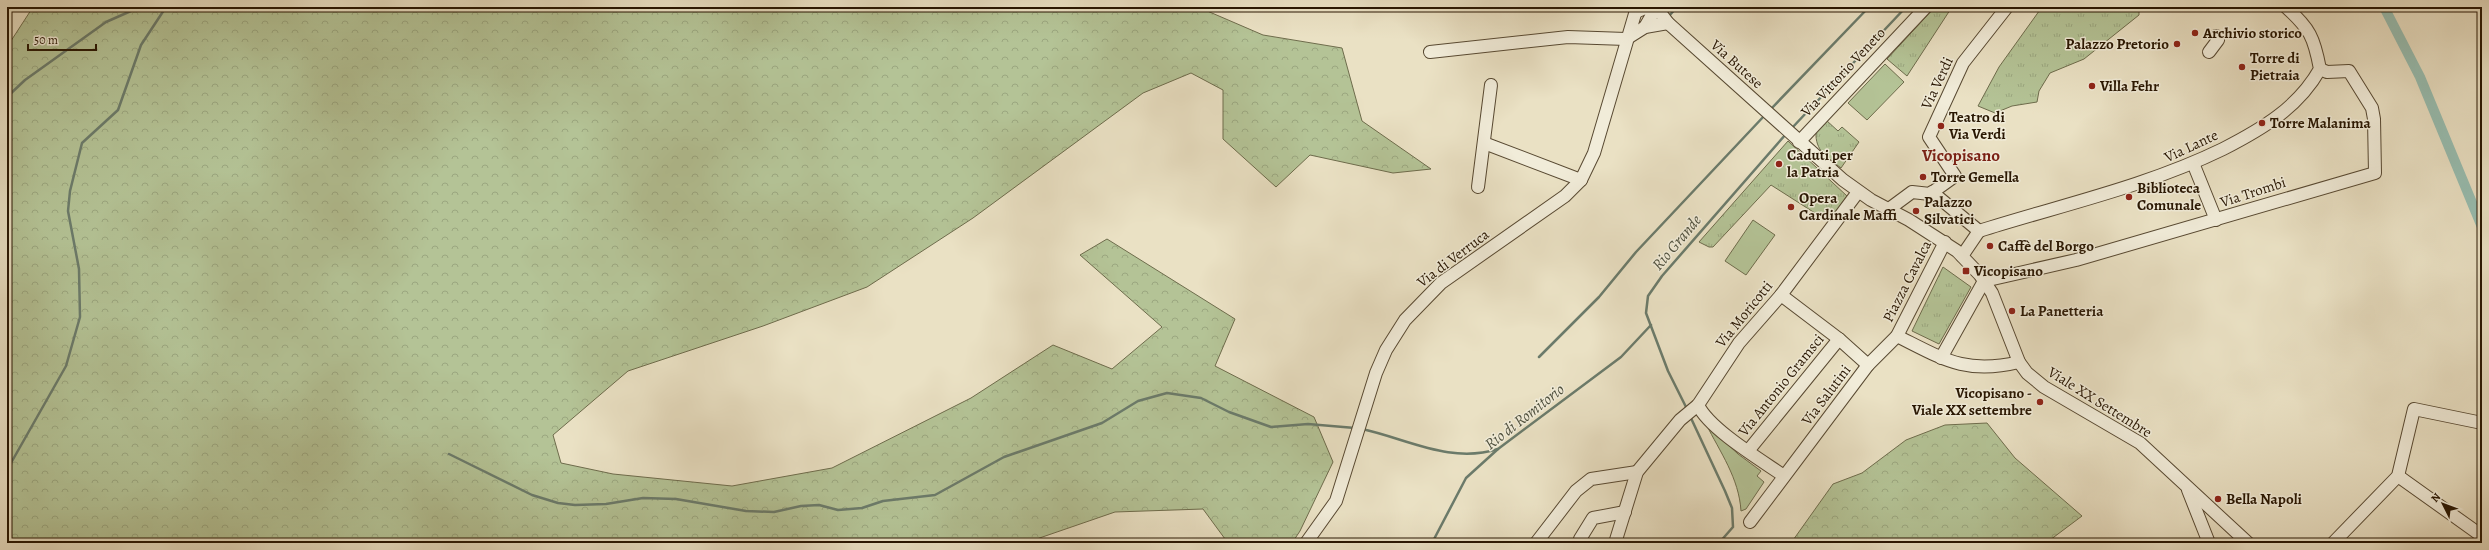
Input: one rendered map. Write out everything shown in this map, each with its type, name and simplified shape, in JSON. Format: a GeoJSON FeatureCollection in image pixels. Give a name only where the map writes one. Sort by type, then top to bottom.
{"type":"FeatureCollection","features":[{"type":"Feature","properties":{"kind":"street","name":"Via Butese"},"geometry":{"type":"LineString","coordinates":[[1656,7],[1668,23],[1795,138],[1858,192],[1945,242]]}},
{"type":"Feature","properties":{"kind":"street"},"geometry":{"type":"LineString","coordinates":[[1644,27],[1656,7]]}},
{"type":"Feature","properties":{"kind":"street","name":"Via di Verruca"},"geometry":{"type":"LineString","coordinates":[[1306,543],[1336,501],[1358,435],[1368,396],[1381,362],[1414,310],[1441,283],[1560,200],[1581,180],[1594,153],[1636,9],[1656,7]]}},
{"type":"Feature","properties":{"kind":"street","name":"Via Vittorio Veneto"},"geometry":{"type":"LineString","coordinates":[[1795,138],[1926,7]]}},
{"type":"Feature","properties":{"kind":"street","name":"Via Verdi"},"geometry":{"type":"LineString","coordinates":[[1932,192],[1955,176],[1929,137],[1963,63],[2007,7]]}},
{"type":"Feature","properties":{"kind":"street"},"geometry":{"type":"LineString","coordinates":[[2286,7],[2306,25],[2313,39],[2320,70]]}},
{"type":"Feature","properties":{"kind":"street"},"geometry":{"type":"LineString","coordinates":[[1430,52],[1568,37],[1626,39],[1644,27],[1668,23]]}},
{"type":"Feature","properties":{"kind":"street"},"geometry":{"type":"LineString","coordinates":[[2209,52],[2217,44],[2218,40],[2216,36]]}},
{"type":"Feature","properties":{"kind":"street","name":"Via Lante"},"geometry":{"type":"LineString","coordinates":[[1979,232],[2119,191],[2193,163],[2264,128],[2297,101],[2313,83],[2320,70]]}},
{"type":"Feature","properties":{"kind":"street","name":"Via Trombi"},"geometry":{"type":"LineString","coordinates":[[1984,281],[2041,269],[2216,220],[2316,188],[2374,173],[2374,119],[2372,108],[2349,71],[2327,72],[2320,70]]}},
{"type":"Feature","properties":{"kind":"street"},"geometry":{"type":"LineString","coordinates":[[1478,187],[1491,85]]}},
{"type":"Feature","properties":{"kind":"street"},"geometry":{"type":"LineString","coordinates":[[1484,143],[1581,180]]}},
{"type":"Feature","properties":{"kind":"street"},"geometry":{"type":"LineString","coordinates":[[2193,163],[2216,220]]}},
{"type":"Feature","properties":{"kind":"street","name":"Via Moricotti"},"geometry":{"type":"LineString","coordinates":[[1637,472],[1682,418],[1696,406],[1739,342],[1781,295],[1858,192]]}},
{"type":"Feature","properties":{"kind":"street"},"geometry":{"type":"LineString","coordinates":[[1889,209],[1912,192],[1926,194],[1932,192],[1979,232],[1962,256]]}},
{"type":"Feature","properties":{"kind":"street","name":"Piazza Cavalca"},"geometry":{"type":"LineString","coordinates":[[1984,281],[1962,256],[1945,242],[1897,336],[1941,358],[1984,368],[2020,362]]}},
{"type":"Feature","properties":{"kind":"street"},"geometry":{"type":"LineString","coordinates":[[1941,358],[1984,281]]}},
{"type":"Feature","properties":{"kind":"street","name":"Viale XX Settembre"},"geometry":{"type":"LineString","coordinates":[[1984,281],[1998,305],[2020,362],[2027,373],[2044,387],[2140,443],[2248,543]]}},
{"type":"Feature","properties":{"kind":"street"},"geometry":{"type":"LineString","coordinates":[[1781,295],[1839,339],[1868,365]]}},
{"type":"Feature","properties":{"kind":"street","name":"Via Salutini"},"geometry":{"type":"LineString","coordinates":[[1750,522],[1868,365],[1897,336]]}},
{"type":"Feature","properties":{"kind":"street","name":"Via Antonio Gramsci"},"geometry":{"type":"LineString","coordinates":[[1748,451],[1839,339]]}},
{"type":"Feature","properties":{"kind":"street"},"geometry":{"type":"LineString","coordinates":[[1696,406],[1702,414],[1748,451],[1784,476]]}},
{"type":"Feature","properties":{"kind":"street"},"geometry":{"type":"LineString","coordinates":[[2333,543],[2398,476],[2414,409],[2482,423]]}},
{"type":"Feature","properties":{"kind":"street"},"geometry":{"type":"LineString","coordinates":[[1536,543],[1576,491],[1591,480],[1637,472],[1615,543]]}},
{"type":"Feature","properties":{"kind":"street"},"geometry":{"type":"LineString","coordinates":[[2398,476],[2482,536]]}},
{"type":"Feature","properties":{"kind":"street"},"geometry":{"type":"LineString","coordinates":[[2187,487],[2209,543]]}},
{"type":"Feature","properties":{"kind":"street"},"geometry":{"type":"LineString","coordinates":[[1580,539],[1593,518],[1625,512]]}},
{"type":"Feature","properties":{"kind":"green space"},"geometry":{"type":"Polygon","coordinates":[[[33,7],[1198,7],[1263,35],[1342,48],[1362,121],[1431,169],[1393,173],[1310,155],[1276,187],[1223,139],[1223,90],[1191,73],[1143,93],[973,218],[867,287],[763,326],[628,371],[553,435],[561,463],[613,474],[732,486],[832,468],[971,398],[1053,345],[1112,369],[1162,327],[1080,255],[1107,239],[1235,319],[1215,366],[1314,417],[1333,462],[1300,531],[1292,543],[1228,543],[1203,509],[1115,512],[1025,543],[7,543],[7,47],[33,7]]]}},
{"type":"Feature","properties":{"kind":"green space"},"geometry":{"type":"Polygon","coordinates":[[[1935,7],[1952,7],[1907,76],[1887,59],[1935,7]]]}},
{"type":"Feature","properties":{"kind":"green space"},"geometry":{"type":"Polygon","coordinates":[[[2042,7],[2139,7],[2139,15],[2084,59],[2050,73],[2039,91],[2037,102],[2012,106],[1995,113],[1978,106],[1999,67],[2042,7]]]}},
{"type":"Feature","properties":{"kind":"green space"},"geometry":{"type":"Polygon","coordinates":[[[1885,64],[1904,82],[1867,120],[1848,103],[1885,64]]]}},
{"type":"Feature","properties":{"kind":"green space"},"geometry":{"type":"Polygon","coordinates":[[[1826,120],[1838,131],[1842,127],[1859,142],[1841,168],[1823,153],[1816,139],[1816,132],[1826,120]]]}},
{"type":"Feature","properties":{"kind":"green space"},"geometry":{"type":"Polygon","coordinates":[[[1788,141],[1847,196],[1829,222],[1771,185],[1713,247],[1709,247],[1699,242],[1788,141]]]}},
{"type":"Feature","properties":{"kind":"green space"},"geometry":{"type":"Polygon","coordinates":[[[1753,220],[1775,235],[1746,275],[1725,261],[1753,220]]]}},
{"type":"Feature","properties":{"kind":"green space"},"geometry":{"type":"Polygon","coordinates":[[[1943,267],[1971,287],[1939,344],[1912,331],[1943,267]]]}},
{"type":"Feature","properties":{"kind":"green space"},"geometry":{"type":"Polygon","coordinates":[[[1987,423],[2015,458],[2082,516],[2046,543],[1791,543],[1833,484],[1862,473],[1906,440],[1945,425],[1987,423]]]}},
{"type":"Feature","properties":{"kind":"green space"},"geometry":{"type":"Polygon","coordinates":[[[1706,424],[1738,454],[1761,471],[1757,476],[1764,482],[1746,509],[1741,511],[1737,487],[1733,476],[1706,424]]]}},
{"type":"Feature","properties":{"kind":"waterway"},"geometry":{"type":"LineString","coordinates":[[7,97],[25,80],[106,22],[140,7]]}},
{"type":"Feature","properties":{"kind":"waterway"},"geometry":{"type":"LineString","coordinates":[[7,470],[66,366],[80,317],[79,269],[68,211],[70,191],[82,143],[118,110],[141,45],[166,7]]}},
{"type":"Feature","properties":{"kind":"waterway"},"geometry":{"type":"LineString","coordinates":[[1669,16],[1677,7]]}},
{"type":"Feature","properties":{"kind":"waterway"},"geometry":{"type":"LineString","coordinates":[[1770,110],[1869,7]]}},
{"type":"Feature","properties":{"kind":"waterway","name":"Rio Grande"},"geometry":{"type":"LineString","coordinates":[[1791,129],[1906,7]]}},
{"type":"Feature","properties":{"kind":"waterway"},"geometry":{"type":"LineString","coordinates":[[2384,7],[2420,77],[2482,227]]}},
{"type":"Feature","properties":{"kind":"waterway"},"geometry":{"type":"LineString","coordinates":[[1539,357],[1599,297],[1636,252],[1765,115]]}},
{"type":"Feature","properties":{"kind":"waterway","name":"Rio Grande"},"geometry":{"type":"LineString","coordinates":[[1687,409],[1668,371],[1646,313],[1648,296],[1662,276],[1786,134]]}},
{"type":"Feature","properties":{"kind":"waterway","name":"Rio di Romitorio"},"geometry":{"type":"LineString","coordinates":[[1432,543],[1466,478],[1498,449],[1621,357],[1651,325]]}},
{"type":"Feature","properties":{"kind":"waterway"},"geometry":{"type":"LineString","coordinates":[[449,454],[532,495],[558,503],[575,505],[606,504],[643,498],[676,499],[746,511],[774,512],[801,506],[819,505],[838,510],[862,508],[883,501],[935,495],[1004,457],[1102,423],[1138,401],[1167,393],[1201,398],[1229,412],[1271,427],[1308,424],[1355,428]]}},
{"type":"Feature","properties":{"kind":"waterway","name":"Rio Grande"},"geometry":{"type":"LineString","coordinates":[[1690,416],[1732,508],[1733,527],[1719,543]]}},
{"type":"Feature","properties":{"kind":"waterway"},"geometry":{"type":"LineString","coordinates":[[1362,429],[1446,452],[1463,454],[1480,453],[1498,449]]}},
{"type":"Feature","properties":{"kind":"place","name":"Archivio storico"},"geometry":{"type":"Point","coordinates":[2195,33]}},
{"type":"Feature","properties":{"kind":"place","name":"Palazzo Pretorio"},"geometry":{"type":"Point","coordinates":[2177,44]}},
{"type":"Feature","properties":{"kind":"place","name":"Torre di Pietraia"},"geometry":{"type":"Point","coordinates":[2242,67]}},
{"type":"Feature","properties":{"kind":"place","name":"Villa Fehr"},"geometry":{"type":"Point","coordinates":[2092,86]}},
{"type":"Feature","properties":{"kind":"place","name":"Torre Malanima"},"geometry":{"type":"Point","coordinates":[2262,123]}},
{"type":"Feature","properties":{"kind":"place","name":"Teatro di Via Verdi"},"geometry":{"type":"Point","coordinates":[1941,126]}},
{"type":"Feature","properties":{"kind":"place","name":"Caduti per la Patria"},"geometry":{"type":"Point","coordinates":[1779,164]}},
{"type":"Feature","properties":{"kind":"place","name":"Torre Gemella"},"geometry":{"type":"Point","coordinates":[1923,177]}},
{"type":"Feature","properties":{"kind":"place","name":"Biblioteca Comunale"},"geometry":{"type":"Point","coordinates":[2129,197]}},
{"type":"Feature","properties":{"kind":"place","name":"Opera Cardinale Maffi"},"geometry":{"type":"Point","coordinates":[1791,207]}},
{"type":"Feature","properties":{"kind":"place","name":"Palazzo Silvatici"},"geometry":{"type":"Point","coordinates":[1916,211]}},
{"type":"Feature","properties":{"kind":"place","name":"Caffè del Borgo"},"geometry":{"type":"Point","coordinates":[1990,246]}},
{"type":"Feature","properties":{"kind":"place","name":"Vicopisano"},"geometry":{"type":"Point","coordinates":[1966,271]}},
{"type":"Feature","properties":{"kind":"place","name":"La Panetteria"},"geometry":{"type":"Point","coordinates":[2012,311]}},
{"type":"Feature","properties":{"kind":"place","name":"Vicopisano - Viale XX settembre"},"geometry":{"type":"Point","coordinates":[2040,402]}},
{"type":"Feature","properties":{"kind":"place","name":"Bella Napoli"},"geometry":{"type":"Point","coordinates":[2218,499]}},
{"type":"Feature","properties":{"kind":"district","name":"Vicopisano"},"geometry":{"type":"Point","coordinates":[1961,155]}}]}
